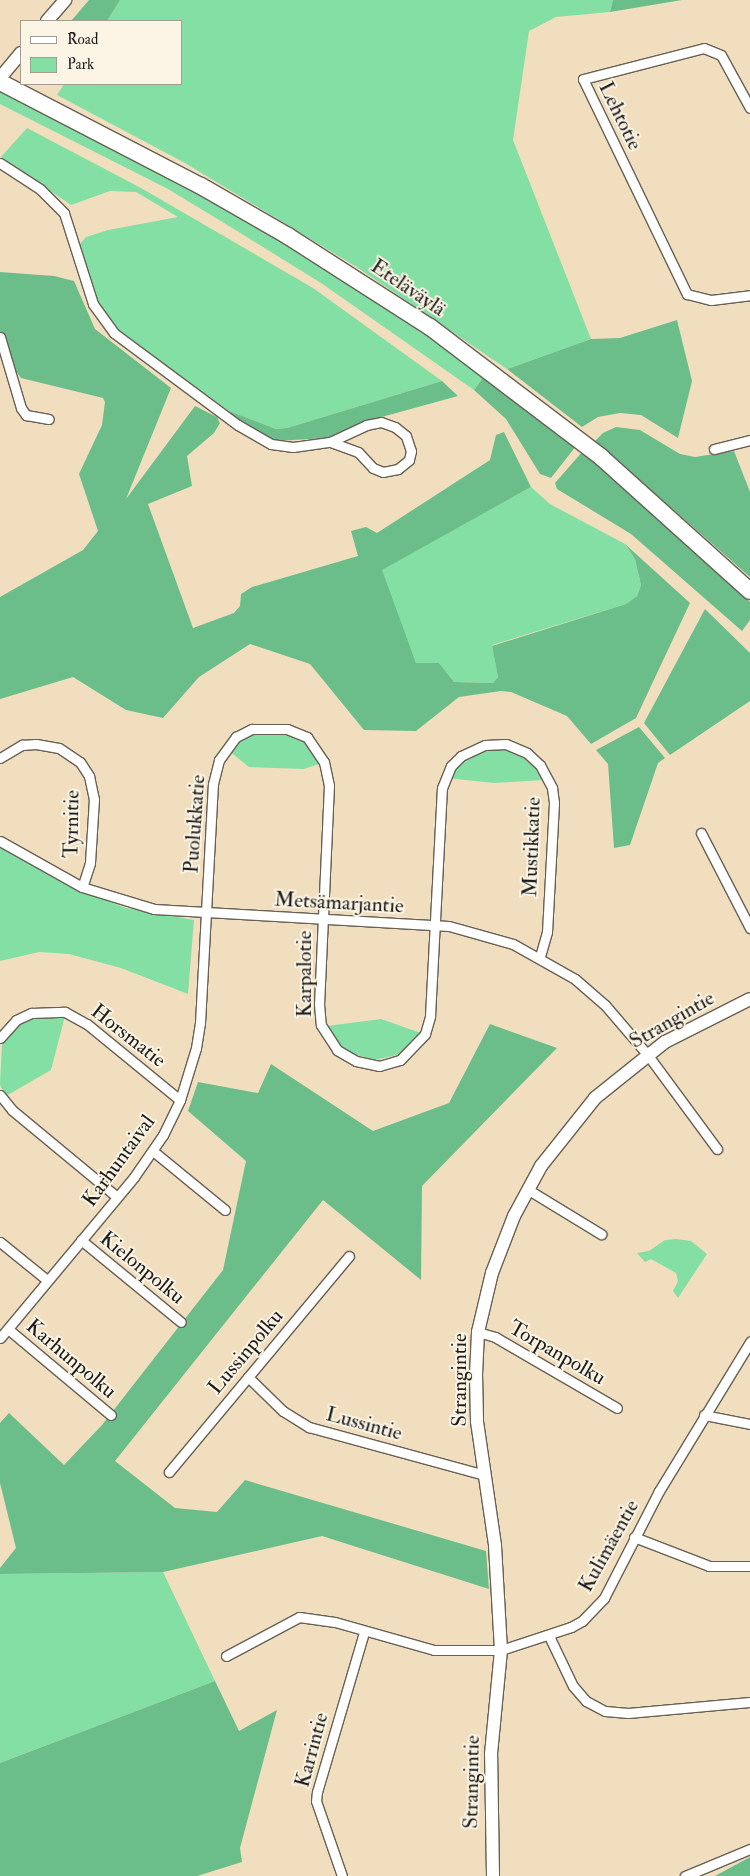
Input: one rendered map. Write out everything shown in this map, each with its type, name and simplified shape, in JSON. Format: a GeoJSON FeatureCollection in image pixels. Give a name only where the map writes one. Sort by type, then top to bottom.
{"type":"FeatureCollection","features":[{"type":"Feature","properties":{"kind":"highway","name":"Eteläväylä"},"geometry":{"type":"LineString","coordinates":[[0,82],[185,178],[288,236],[430,327],[601,456],[750,591]]}},
{"type":"Feature","properties":{"kind":"street"},"geometry":{"type":"LineString","coordinates":[[48,20],[65,0]]}},
{"type":"Feature","properties":{"kind":"street","name":"Lehtotie"},"geometry":{"type":"LineString","coordinates":[[750,108],[721,55],[704,48],[582,79],[687,294],[711,300],[750,294]]}},
{"type":"Feature","properties":{"kind":"street"},"geometry":{"type":"LineString","coordinates":[[0,78],[20,54]]}},
{"type":"Feature","properties":{"kind":"street"},"geometry":{"type":"LineString","coordinates":[[0,163],[40,189],[64,213],[93,304],[114,333],[130,347],[257,438],[283,447],[330,442],[366,425],[381,422],[395,427],[406,436],[411,451],[408,460],[398,469],[384,472],[373,468],[358,452],[330,442]]}},
{"type":"Feature","properties":{"kind":"street"},"geometry":{"type":"LineString","coordinates":[[0,337],[21,408],[26,415],[49,419]]}},
{"type":"Feature","properties":{"kind":"street"},"geometry":{"type":"LineString","coordinates":[[714,450],[750,440]]}},
{"type":"Feature","properties":{"kind":"street","name":"Puolukkatie"},"geometry":{"type":"LineString","coordinates":[[206,914],[213,784],[219,760],[225,749],[244,732],[278,727],[297,732],[315,745],[327,772],[323,920]]}},
{"type":"Feature","properties":{"kind":"street","name":"Mustikkatie"},"geometry":{"type":"LineString","coordinates":[[433,925],[440,806],[446,778],[452,766],[476,747],[495,743],[516,747],[540,765],[549,779],[554,803],[547,932],[540,957]]}},
{"type":"Feature","properties":{"kind":"street","name":"Tyrnitie"},"geometry":{"type":"LineString","coordinates":[[0,758],[22,745],[36,744],[59,748],[80,762],[89,776],[94,799],[90,863],[82,887]]}},
{"type":"Feature","properties":{"kind":"street"},"geometry":{"type":"LineString","coordinates":[[701,833],[750,928]]}},
{"type":"Feature","properties":{"kind":"street","name":"Metsämarjantie"},"geometry":{"type":"LineString","coordinates":[[0,841],[82,887],[154,909],[206,914],[433,925],[490,936],[540,957],[591,992],[647,1054],[717,1149]]}},
{"type":"Feature","properties":{"kind":"street","name":"Karhuntaival"},"geometry":{"type":"LineString","coordinates":[[0,1338],[153,1151],[180,1100],[196,1048],[200,1023],[206,914]]}},
{"type":"Feature","properties":{"kind":"street","name":"Karpalotie"},"geometry":{"type":"LineString","coordinates":[[323,920],[318,1004],[321,1025],[330,1042],[344,1055],[379,1066],[405,1056],[425,1034],[430,1016],[433,925]]}},
{"type":"Feature","properties":{"kind":"street","name":"Strangintie"},"geometry":{"type":"LineString","coordinates":[[493,1876],[491,1754],[501,1650],[495,1545],[477,1421],[478,1332],[501,1244],[527,1189],[575,1121],[601,1093],[647,1054],[750,999]]}},
{"type":"Feature","properties":{"kind":"street","name":"Horsmatie"},"geometry":{"type":"LineString","coordinates":[[0,1038],[16,1020],[31,1013],[48,1010],[65,1012],[87,1024],[180,1100]]}},
{"type":"Feature","properties":{"kind":"street"},"geometry":{"type":"LineString","coordinates":[[0,1095],[12,1110],[117,1197]]}},
{"type":"Feature","properties":{"kind":"street"},"geometry":{"type":"LineString","coordinates":[[153,1151],[225,1210]]}},
{"type":"Feature","properties":{"kind":"street"},"geometry":{"type":"LineString","coordinates":[[527,1189],[602,1234]]}},
{"type":"Feature","properties":{"kind":"street","name":"Kielonpolku"},"geometry":{"type":"LineString","coordinates":[[81,1240],[181,1322]]}},
{"type":"Feature","properties":{"kind":"street"},"geometry":{"type":"LineString","coordinates":[[0,1242],[47,1280]]}},
{"type":"Feature","properties":{"kind":"street","name":"Lussinpolku"},"geometry":{"type":"LineString","coordinates":[[169,1472],[349,1256]]}},
{"type":"Feature","properties":{"kind":"street","name":"Karhunpolku"},"geometry":{"type":"LineString","coordinates":[[8,1329],[111,1415]]}},
{"type":"Feature","properties":{"kind":"street","name":"Torpanpolku"},"geometry":{"type":"LineString","coordinates":[[478,1332],[496,1337],[617,1408]]}},
{"type":"Feature","properties":{"kind":"street","name":"Kulimäentie"},"geometry":{"type":"LineString","coordinates":[[226,1656],[300,1617],[335,1622],[418,1647],[501,1650],[550,1636],[576,1624],[595,1609],[704,1416],[750,1342]]}},
{"type":"Feature","properties":{"kind":"street","name":"Lussintie"},"geometry":{"type":"LineString","coordinates":[[248,1377],[283,1411],[309,1427],[485,1475]]}},
{"type":"Feature","properties":{"kind":"street"},"geometry":{"type":"LineString","coordinates":[[704,1416],[750,1424]]}},
{"type":"Feature","properties":{"kind":"street"},"geometry":{"type":"LineString","coordinates":[[634,1538],[701,1565],[750,1566]]}},
{"type":"Feature","properties":{"kind":"street","name":"Karrintie"},"geometry":{"type":"LineString","coordinates":[[342,1876],[316,1801],[364,1632]]}},
{"type":"Feature","properties":{"kind":"street"},"geometry":{"type":"LineString","coordinates":[[550,1636],[573,1686],[586,1701],[605,1711],[628,1714],[750,1702]]}},
{"type":"Feature","properties":{"kind":"street"},"geometry":{"type":"LineString","coordinates":[[685,1876],[750,1849]]}},
{"type":"Feature","properties":{"kind":"green space"},"geometry":{"type":"Polygon","coordinates":[[[89,0],[120,0],[108,20],[72,20],[89,0]]]}},
{"type":"Feature","properties":{"kind":"green space"},"geometry":{"type":"Polygon","coordinates":[[[120,0],[613,0],[610,12],[556,17],[529,31],[513,140],[591,339],[507,369],[355,266],[185,163],[57,95],[63,85],[182,85],[182,20],[108,20],[120,0]]]}},
{"type":"Feature","properties":{"kind":"green space"},"geometry":{"type":"Polygon","coordinates":[[[613,0],[682,0],[610,12],[613,0]]]}},
{"type":"Feature","properties":{"kind":"green space"},"geometry":{"type":"Polygon","coordinates":[[[0,91],[236,214],[403,317],[485,375],[474,390],[321,283],[168,189],[0,104],[0,91]]]}},
{"type":"Feature","properties":{"kind":"green space"},"geometry":{"type":"Polygon","coordinates":[[[27,128],[141,188],[313,288],[442,381],[287,428],[276,429],[229,411],[121,333],[94,296],[79,245],[86,237],[108,230],[178,217],[136,192],[110,191],[71,205],[1,157],[27,128]]]}},
{"type":"Feature","properties":{"kind":"green space"},"geometry":{"type":"Polygon","coordinates":[[[0,272],[54,276],[74,281],[95,329],[171,388],[126,499],[195,406],[217,417],[220,423],[214,433],[187,456],[192,486],[148,504],[193,628],[234,613],[240,606],[241,594],[252,587],[358,556],[351,531],[366,527],[377,533],[490,460],[496,435],[504,432],[531,487],[382,570],[416,663],[439,663],[454,682],[493,683],[498,677],[492,646],[626,604],[637,596],[641,585],[635,559],[625,544],[690,603],[636,718],[591,744],[567,716],[511,692],[501,691],[459,697],[416,731],[364,730],[310,664],[250,644],[199,677],[163,718],[126,710],[73,677],[0,699],[0,597],[83,550],[98,531],[79,474],[102,425],[105,402],[103,398],[21,378],[0,350],[0,272]]]}},
{"type":"Feature","properties":{"kind":"green space"},"geometry":{"type":"Polygon","coordinates":[[[677,320],[692,381],[678,438],[641,415],[620,413],[598,417],[582,427],[507,369],[591,339],[620,338],[677,320]]]}},
{"type":"Feature","properties":{"kind":"green space"},"geometry":{"type":"Polygon","coordinates":[[[485,375],[576,446],[551,478],[540,474],[506,419],[474,390],[485,375]]]}},
{"type":"Feature","properties":{"kind":"green space"},"geometry":{"type":"Polygon","coordinates":[[[442,381],[458,396],[378,418],[328,438],[275,441],[251,430],[229,411],[276,429],[287,428],[442,381]]]}},
{"type":"Feature","properties":{"kind":"green space"},"geometry":{"type":"Polygon","coordinates":[[[616,427],[640,430],[680,454],[695,457],[734,451],[750,492],[750,577],[595,441],[603,433],[616,427]]]}},
{"type":"Feature","properties":{"kind":"green space"},"geometry":{"type":"Polygon","coordinates":[[[583,451],[679,534],[750,602],[750,620],[742,631],[631,534],[557,489],[555,483],[583,451]]]}},
{"type":"Feature","properties":{"kind":"green space"},"geometry":{"type":"Polygon","coordinates":[[[531,487],[550,504],[625,544],[635,559],[641,585],[637,596],[626,604],[492,645],[498,677],[493,683],[454,682],[439,663],[416,663],[381,570],[531,487]]]}},
{"type":"Feature","properties":{"kind":"green space"},"geometry":{"type":"Polygon","coordinates":[[[705,609],[750,653],[750,701],[670,755],[644,723],[705,609]]]}},
{"type":"Feature","properties":{"kind":"green space"},"geometry":{"type":"Polygon","coordinates":[[[639,727],[665,758],[658,763],[630,845],[614,848],[608,764],[596,750],[639,727]]]}},
{"type":"Feature","properties":{"kind":"green space"},"geometry":{"type":"Polygon","coordinates":[[[270,730],[295,735],[305,741],[322,763],[304,769],[249,767],[229,751],[248,734],[270,730]]]}},
{"type":"Feature","properties":{"kind":"green space"},"geometry":{"type":"Polygon","coordinates":[[[506,748],[524,754],[536,764],[544,780],[494,783],[447,778],[463,758],[483,749],[506,748]]]}},
{"type":"Feature","properties":{"kind":"green space"},"geometry":{"type":"Polygon","coordinates":[[[0,847],[83,892],[126,908],[194,920],[188,994],[121,968],[69,954],[39,952],[0,961],[0,847]]]}},
{"type":"Feature","properties":{"kind":"green space"},"geometry":{"type":"Polygon","coordinates":[[[34,1016],[65,1016],[51,1070],[6,1096],[0,1085],[2,1044],[20,1022],[34,1016]]]}},
{"type":"Feature","properties":{"kind":"green space"},"geometry":{"type":"Polygon","coordinates":[[[381,1019],[421,1033],[397,1055],[374,1060],[348,1052],[333,1039],[327,1026],[381,1019]]]}},
{"type":"Feature","properties":{"kind":"green space"},"geometry":{"type":"Polygon","coordinates":[[[490,1024],[557,1048],[422,1186],[421,1280],[323,1200],[115,1461],[175,1508],[217,1512],[245,1480],[486,1551],[489,1589],[322,1536],[163,1572],[0,1574],[0,1568],[16,1548],[0,1483],[0,1423],[9,1413],[64,1465],[102,1425],[223,1270],[246,1161],[188,1111],[198,1082],[258,1093],[271,1064],[373,1131],[449,1103],[490,1024]]]}},
{"type":"Feature","properties":{"kind":"green space"},"geometry":{"type":"Polygon","coordinates":[[[665,1240],[691,1241],[707,1254],[678,1298],[673,1291],[678,1281],[676,1273],[651,1259],[645,1262],[637,1253],[649,1251],[665,1240]]]}},
{"type":"Feature","properties":{"kind":"green space"},"geometry":{"type":"Polygon","coordinates":[[[163,1572],[215,1681],[0,1763],[0,1574],[163,1572]]]}},
{"type":"Feature","properties":{"kind":"green space"},"geometry":{"type":"Polygon","coordinates":[[[215,1681],[239,1731],[277,1710],[240,1848],[242,1862],[197,1876],[0,1876],[0,1763],[215,1681]]]}},
{"type":"Feature","properties":{"kind":"green space"},"geometry":{"type":"Polygon","coordinates":[[[750,1857],[750,1876],[715,1876],[750,1857]]]}}]}
